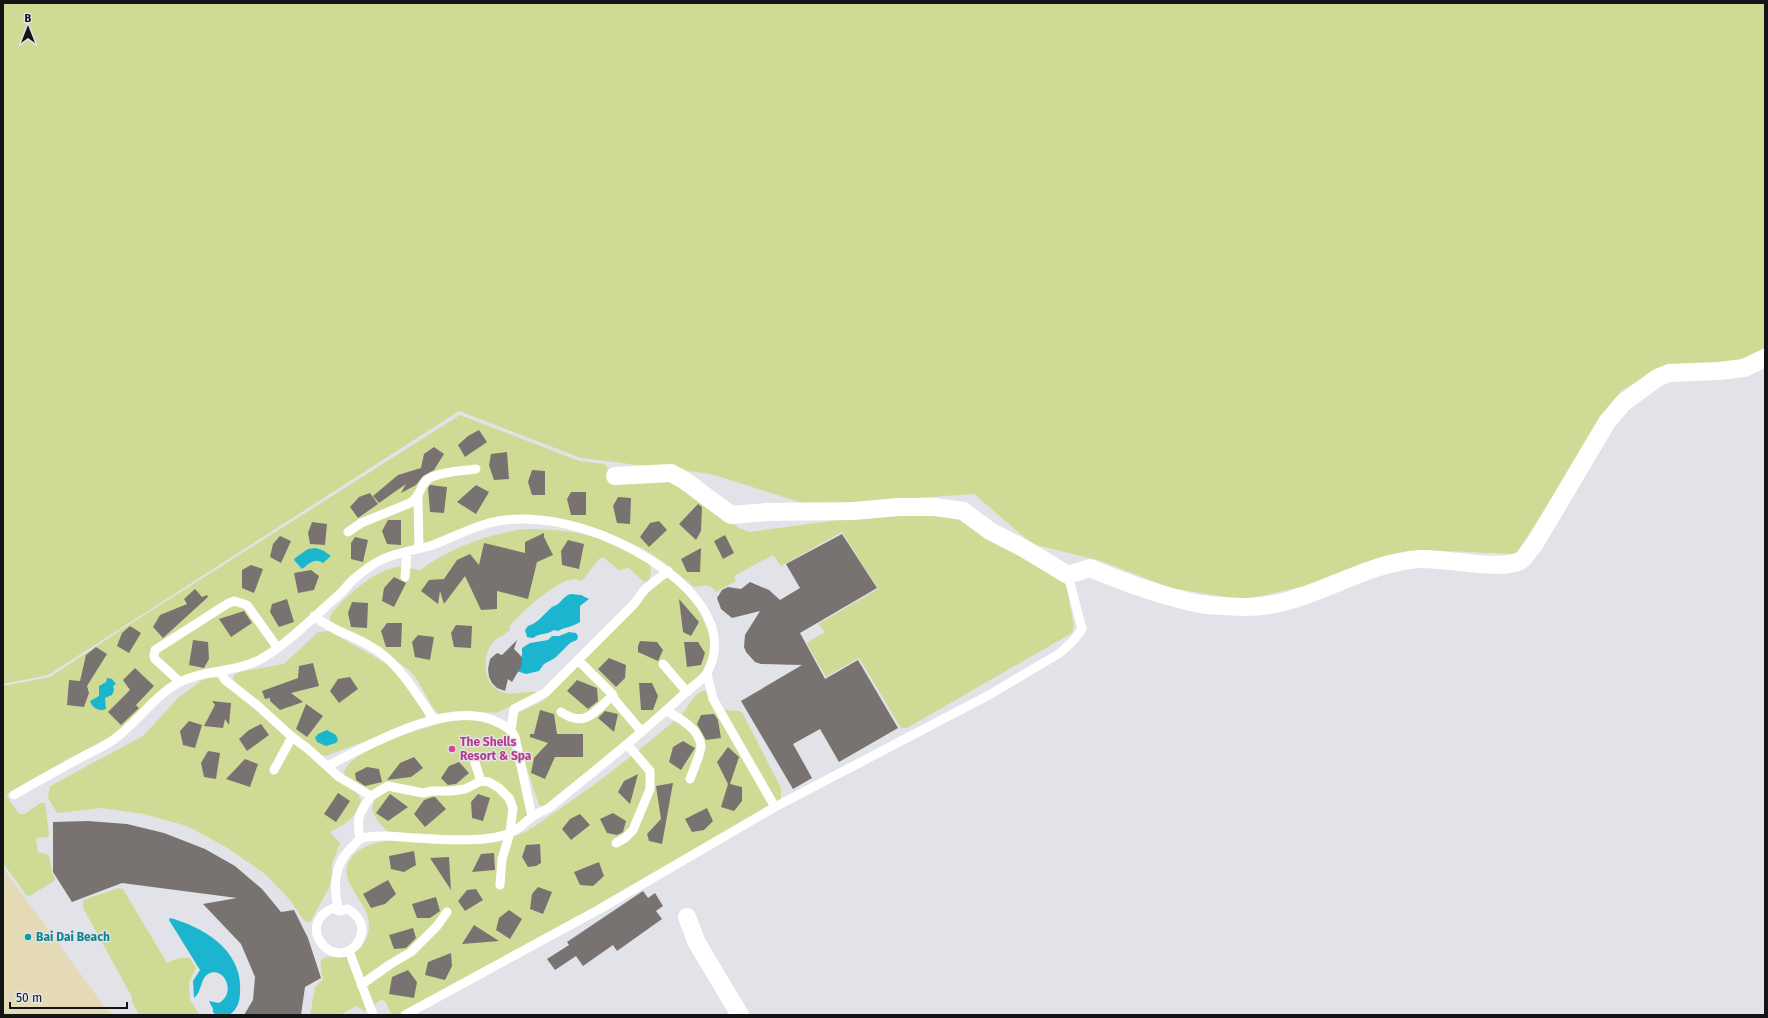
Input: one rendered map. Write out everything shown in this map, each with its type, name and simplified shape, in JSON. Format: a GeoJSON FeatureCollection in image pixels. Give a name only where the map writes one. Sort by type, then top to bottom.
{"type":"FeatureCollection","features":[{"type":"Feature","properties":{"kind":"street"},"geometry":{"type":"LineString","coordinates":[[615,476],[671,473],[684,480],[731,515],[766,512],[854,511],[898,507],[935,507],[964,511],[990,531],[1068,575],[1090,568],[1128,584],[1200,604],[1244,607],[1281,602],[1328,588],[1362,572],[1392,564],[1420,559],[1506,564],[1521,560],[1534,545],[1607,422],[1623,403],[1657,378],[1669,373],[1719,371],[1744,368],[1765,358]]}},
{"type":"Feature","properties":{"kind":"street"},"geometry":{"type":"LineString","coordinates":[[687,917],[696,943],[740,1015]]}},
{"type":"Feature","properties":{"kind":"lane"},"geometry":{"type":"LineString","coordinates":[[419,549],[418,498],[427,480],[436,475],[476,469]]}},
{"type":"Feature","properties":{"kind":"lane"},"geometry":{"type":"LineString","coordinates":[[348,532],[361,523],[410,503],[418,498]]}},
{"type":"Feature","properties":{"kind":"lane"},"geometry":{"type":"LineString","coordinates":[[14,795],[112,741],[136,721],[166,691],[180,682],[241,666],[260,659],[287,641],[355,578],[381,560],[419,549],[487,523],[533,519],[561,523],[589,530],[618,542],[668,572],[705,610],[714,642],[714,655],[707,674],[667,711],[627,744],[549,808],[532,817],[521,827],[497,838],[480,840],[372,836],[360,839],[346,853],[338,867],[335,896],[339,911]]}},
{"type":"Feature","properties":{"kind":"lane"},"geometry":{"type":"LineString","coordinates":[[406,577],[407,552]]}},
{"type":"Feature","properties":{"kind":"lane"},"geometry":{"type":"LineString","coordinates":[[511,730],[514,709],[545,693],[635,603],[645,589],[668,572]]}},
{"type":"Feature","properties":{"kind":"lane"},"geometry":{"type":"LineString","coordinates":[[405,1015],[598,910],[775,807],[989,695],[1060,652],[1073,641],[1082,629],[1068,575]]}},
{"type":"Feature","properties":{"kind":"lane"},"geometry":{"type":"LineString","coordinates":[[180,682],[155,659],[155,650],[234,601],[247,605],[277,647]]}},
{"type":"Feature","properties":{"kind":"lane"},"geometry":{"type":"LineString","coordinates":[[314,616],[323,624],[371,646],[396,666],[434,719]]}},
{"type":"Feature","properties":{"kind":"lane"},"geometry":{"type":"LineString","coordinates":[[579,661],[613,695],[614,699],[641,731]]}},
{"type":"Feature","properties":{"kind":"lane"},"geometry":{"type":"LineString","coordinates":[[663,664],[686,692]]}},
{"type":"Feature","properties":{"kind":"lane"},"geometry":{"type":"LineString","coordinates":[[220,671],[225,680],[257,705],[339,777],[371,796]]}},
{"type":"Feature","properties":{"kind":"lane"},"geometry":{"type":"LineString","coordinates":[[707,674],[713,699],[775,807]]}},
{"type":"Feature","properties":{"kind":"lane"},"geometry":{"type":"LineString","coordinates":[[561,712],[572,719],[582,720],[590,716],[613,695]]}},
{"type":"Feature","properties":{"kind":"lane"},"geometry":{"type":"LineString","coordinates":[[667,711],[690,726],[696,734],[701,746],[690,779]]}},
{"type":"Feature","properties":{"kind":"lane"},"geometry":{"type":"LineString","coordinates":[[327,766],[396,732],[434,719],[472,715],[490,718],[511,730],[515,737],[532,817]]}},
{"type":"Feature","properties":{"kind":"lane"},"geometry":{"type":"LineString","coordinates":[[274,770],[292,737]]}},
{"type":"Feature","properties":{"kind":"lane"},"geometry":{"type":"LineString","coordinates":[[616,843],[625,838],[633,830],[650,789],[650,771],[627,744]]}},
{"type":"Feature","properties":{"kind":"lane"},"geometry":{"type":"LineString","coordinates":[[474,760],[481,781]]}},
{"type":"Feature","properties":{"kind":"lane"},"geometry":{"type":"LineString","coordinates":[[360,839],[358,825],[360,812],[371,796],[388,786],[423,793],[466,789],[481,781],[489,782],[499,788],[509,798],[513,808],[510,833],[502,859],[500,885]]}},
{"type":"Feature","properties":{"kind":"lane"},"geometry":{"type":"LineString","coordinates":[[333,908],[339,911],[348,909],[355,913],[362,926],[362,934],[359,941],[349,950],[333,952],[326,949],[318,937],[316,930],[321,916],[326,911],[333,908]]}},
{"type":"Feature","properties":{"kind":"lane"},"geometry":{"type":"LineString","coordinates":[[361,985],[389,964],[411,952],[447,912]]}},
{"type":"Feature","properties":{"kind":"lane"},"geometry":{"type":"LineString","coordinates":[[349,950],[373,1015]]}},
{"type":"Feature","properties":{"kind":"green space"},"geometry":{"type":"Polygon","coordinates":[[[3,3],[1765,3],[1765,347],[1753,356],[1726,363],[1667,364],[1621,391],[1516,554],[1422,550],[1305,586],[1243,600],[1171,588],[1101,561],[1032,544],[974,494],[809,505],[711,474],[581,458],[459,411],[48,675],[3,684],[3,3]]]}},
{"type":"Feature","properties":{"kind":"green space"},"geometry":{"type":"Polygon","coordinates":[[[460,415],[579,461],[605,464],[615,481],[669,478],[703,499],[739,528],[749,532],[838,520],[933,511],[962,513],[1065,577],[1074,626],[1072,633],[907,728],[901,728],[859,658],[826,677],[807,644],[825,632],[818,624],[878,589],[842,532],[781,566],[773,555],[734,576],[736,581],[716,592],[709,586],[694,587],[665,563],[642,548],[613,536],[509,519],[434,543],[350,577],[326,602],[260,658],[190,676],[111,740],[8,793],[7,796],[19,814],[24,814],[41,803],[45,803],[49,834],[48,837],[37,838],[36,840],[38,852],[49,855],[52,872],[55,878],[54,881],[30,896],[26,895],[3,863],[3,686],[50,677],[127,626],[460,415]]]}},
{"type":"Feature","properties":{"kind":"green space"},"geometry":{"type":"Polygon","coordinates":[[[524,529],[565,531],[585,534],[605,540],[650,562],[651,575],[648,581],[644,582],[629,568],[619,570],[604,558],[600,558],[582,581],[570,580],[563,582],[547,592],[515,620],[510,626],[510,630],[493,642],[489,648],[486,663],[486,670],[491,684],[496,689],[506,693],[536,692],[535,695],[496,713],[478,712],[439,714],[433,708],[418,681],[409,670],[374,645],[330,622],[330,616],[351,593],[379,573],[398,567],[420,570],[444,555],[470,543],[496,535],[524,529]]]}},
{"type":"Feature","properties":{"kind":"green space"},"geometry":{"type":"Polygon","coordinates":[[[663,578],[671,578],[689,597],[700,612],[711,639],[712,649],[706,673],[547,807],[542,807],[539,805],[514,730],[516,714],[543,701],[663,578]]]}},
{"type":"Feature","properties":{"kind":"green space"},"geometry":{"type":"Polygon","coordinates":[[[329,631],[396,669],[423,709],[425,716],[423,720],[325,756],[321,755],[238,685],[233,679],[234,675],[239,672],[284,664],[318,632],[329,631]]]}},
{"type":"Feature","properties":{"kind":"green space"},"geometry":{"type":"Polygon","coordinates":[[[218,678],[357,792],[361,800],[350,820],[330,832],[340,843],[332,864],[332,878],[328,890],[310,922],[304,921],[290,900],[265,874],[226,847],[187,826],[144,814],[101,808],[57,813],[48,798],[50,786],[143,736],[178,698],[202,680],[218,678]]]}},
{"type":"Feature","properties":{"kind":"green space"},"geometry":{"type":"Polygon","coordinates":[[[702,691],[709,691],[716,702],[723,709],[742,712],[781,788],[781,798],[778,804],[486,969],[400,1015],[392,1015],[385,1001],[381,1000],[365,1011],[356,1006],[340,1015],[310,1015],[315,987],[323,979],[321,969],[322,959],[351,954],[362,946],[367,937],[369,927],[368,917],[352,889],[346,870],[349,861],[357,852],[369,845],[384,841],[420,840],[473,844],[488,843],[506,839],[525,832],[589,788],[634,754],[678,718],[695,696],[702,691]]]}},
{"type":"Feature","properties":{"kind":"green space"},"geometry":{"type":"Polygon","coordinates":[[[478,719],[507,731],[529,813],[520,825],[480,838],[388,832],[377,820],[373,811],[372,807],[377,797],[345,778],[345,769],[353,760],[382,743],[441,723],[478,719]]]}},
{"type":"Feature","properties":{"kind":"green space"},"geometry":{"type":"Polygon","coordinates":[[[118,888],[123,889],[167,963],[179,958],[190,958],[196,968],[189,982],[190,1000],[200,1015],[139,1015],[132,1002],[132,997],[83,908],[83,900],[118,888]]]}},
{"type":"Feature","properties":{"kind":"sand","name":"Bai Dai Beach"},"geometry":{"type":"Polygon","coordinates":[[[3,868],[104,1006],[113,1015],[3,1015],[3,868]]]}},
{"type":"Feature","properties":{"kind":"water"},"geometry":{"type":"Polygon","coordinates":[[[316,548],[331,556],[323,563],[320,561],[314,561],[302,569],[294,560],[295,558],[308,549],[316,548]]]}},
{"type":"Feature","properties":{"kind":"water"},"geometry":{"type":"Polygon","coordinates":[[[571,594],[581,595],[589,599],[580,606],[580,622],[558,631],[554,630],[533,638],[527,637],[525,630],[528,626],[535,623],[552,607],[571,594]]]}},
{"type":"Feature","properties":{"kind":"water"},"geometry":{"type":"Polygon","coordinates":[[[569,632],[576,633],[578,636],[577,640],[570,643],[555,658],[544,664],[539,671],[526,674],[516,671],[522,665],[522,648],[530,643],[548,640],[552,636],[559,636],[569,632]]]}},
{"type":"Feature","properties":{"kind":"water"},"geometry":{"type":"Polygon","coordinates":[[[107,678],[112,679],[116,684],[113,686],[114,690],[112,695],[105,698],[106,709],[98,710],[92,706],[90,701],[99,696],[99,686],[106,682],[107,678]]]}},
{"type":"Feature","properties":{"kind":"water"},"geometry":{"type":"Polygon","coordinates":[[[327,730],[336,735],[338,740],[336,743],[326,746],[317,742],[315,738],[318,734],[327,730]]]}},
{"type":"Feature","properties":{"kind":"water"},"geometry":{"type":"Polygon","coordinates":[[[170,918],[183,922],[208,935],[219,943],[235,964],[239,977],[240,998],[238,1004],[229,1015],[215,1014],[209,1001],[219,1003],[224,999],[227,993],[228,987],[226,981],[219,973],[214,972],[205,976],[197,995],[194,998],[193,981],[200,970],[169,920],[170,918]]]}},
{"type":"Feature","properties":{"kind":"building"},"geometry":{"type":"Polygon","coordinates":[[[479,430],[487,442],[465,457],[458,445],[468,436],[479,430]]]}},
{"type":"Feature","properties":{"kind":"building"},"geometry":{"type":"Polygon","coordinates":[[[434,447],[444,454],[434,470],[423,476],[416,485],[401,493],[406,484],[379,503],[373,496],[398,475],[421,468],[424,454],[434,447]]]}},
{"type":"Feature","properties":{"kind":"building"},"geometry":{"type":"Polygon","coordinates":[[[507,452],[509,479],[494,480],[489,465],[491,454],[507,452]]]}},
{"type":"Feature","properties":{"kind":"building"},"geometry":{"type":"Polygon","coordinates":[[[532,470],[545,471],[545,495],[532,495],[528,482],[532,470]]]}},
{"type":"Feature","properties":{"kind":"building"},"geometry":{"type":"Polygon","coordinates":[[[430,485],[447,487],[444,513],[430,512],[428,488],[430,485]]]}},
{"type":"Feature","properties":{"kind":"building"},"geometry":{"type":"Polygon","coordinates":[[[476,485],[489,492],[476,514],[457,502],[476,485]]]}},
{"type":"Feature","properties":{"kind":"building"},"geometry":{"type":"Polygon","coordinates":[[[571,492],[586,492],[586,515],[571,515],[567,499],[571,492]]]}},
{"type":"Feature","properties":{"kind":"building"},"geometry":{"type":"Polygon","coordinates":[[[370,493],[378,504],[358,518],[350,507],[359,497],[370,493]]]}},
{"type":"Feature","properties":{"kind":"building"},"geometry":{"type":"Polygon","coordinates":[[[618,497],[631,498],[630,524],[617,523],[613,506],[618,497]]]}},
{"type":"Feature","properties":{"kind":"building"},"geometry":{"type":"Polygon","coordinates":[[[698,504],[702,507],[701,531],[696,540],[679,524],[698,504]]]}},
{"type":"Feature","properties":{"kind":"building"},"geometry":{"type":"Polygon","coordinates":[[[388,520],[401,520],[401,545],[387,544],[382,531],[388,520]]]}},
{"type":"Feature","properties":{"kind":"building"},"geometry":{"type":"Polygon","coordinates":[[[659,521],[667,530],[649,547],[640,537],[650,523],[659,521]]]}},
{"type":"Feature","properties":{"kind":"building"},"geometry":{"type":"Polygon","coordinates":[[[312,522],[327,524],[325,545],[310,544],[308,533],[312,522]]]}},
{"type":"Feature","properties":{"kind":"building"},"geometry":{"type":"Polygon","coordinates":[[[544,533],[544,537],[553,555],[537,562],[528,599],[497,591],[497,609],[481,610],[465,576],[444,604],[440,591],[438,604],[421,591],[429,580],[444,579],[457,560],[470,554],[479,565],[484,543],[525,553],[525,542],[544,533]]]}},
{"type":"Feature","properties":{"kind":"building"},"geometry":{"type":"Polygon","coordinates":[[[842,534],[877,588],[800,633],[825,679],[858,660],[898,728],[839,762],[820,729],[793,744],[812,778],[793,789],[741,701],[802,665],[761,664],[755,662],[746,652],[744,647],[745,635],[760,611],[732,618],[721,609],[717,598],[722,590],[728,587],[741,589],[750,582],[769,590],[780,600],[800,588],[786,564],[842,534]]]}},
{"type":"Feature","properties":{"kind":"building"},"geometry":{"type":"Polygon","coordinates":[[[725,535],[734,553],[723,559],[714,541],[725,535]]]}},
{"type":"Feature","properties":{"kind":"building"},"geometry":{"type":"Polygon","coordinates":[[[280,536],[291,541],[281,563],[270,557],[273,544],[280,536]]]}},
{"type":"Feature","properties":{"kind":"building"},"geometry":{"type":"Polygon","coordinates":[[[355,537],[368,540],[363,562],[351,559],[351,543],[355,537]]]}},
{"type":"Feature","properties":{"kind":"building"},"geometry":{"type":"Polygon","coordinates":[[[568,540],[584,544],[579,569],[562,565],[561,551],[568,540]]]}},
{"type":"Feature","properties":{"kind":"building"},"geometry":{"type":"Polygon","coordinates":[[[701,548],[700,572],[687,572],[681,559],[701,548]]]}},
{"type":"Feature","properties":{"kind":"building"},"geometry":{"type":"Polygon","coordinates":[[[251,565],[263,569],[254,593],[242,588],[242,570],[251,565]]]}},
{"type":"Feature","properties":{"kind":"building"},"geometry":{"type":"Polygon","coordinates":[[[311,570],[319,576],[314,590],[298,593],[294,573],[311,570]]]}},
{"type":"Feature","properties":{"kind":"building"},"geometry":{"type":"Polygon","coordinates":[[[394,577],[406,583],[394,607],[382,601],[384,588],[394,577]]]}},
{"type":"Feature","properties":{"kind":"building"},"geometry":{"type":"Polygon","coordinates":[[[195,589],[202,597],[207,595],[208,597],[163,638],[153,627],[160,615],[187,604],[184,599],[195,589]]]}},
{"type":"Feature","properties":{"kind":"building"},"geometry":{"type":"Polygon","coordinates":[[[287,599],[294,622],[279,627],[270,612],[272,604],[287,599]]]}},
{"type":"Feature","properties":{"kind":"building"},"geometry":{"type":"Polygon","coordinates":[[[679,599],[699,622],[691,636],[683,632],[679,599]]]}},
{"type":"Feature","properties":{"kind":"building"},"geometry":{"type":"Polygon","coordinates":[[[352,602],[368,603],[367,628],[351,627],[348,613],[352,602]]]}},
{"type":"Feature","properties":{"kind":"building"},"geometry":{"type":"Polygon","coordinates":[[[244,611],[252,623],[231,637],[219,619],[244,611]]]}},
{"type":"Feature","properties":{"kind":"building"},"geometry":{"type":"Polygon","coordinates":[[[387,623],[402,623],[401,647],[386,647],[381,631],[387,623]]]}},
{"type":"Feature","properties":{"kind":"building"},"geometry":{"type":"Polygon","coordinates":[[[456,625],[472,626],[471,648],[454,647],[451,633],[456,625]]]}},
{"type":"Feature","properties":{"kind":"building"},"geometry":{"type":"Polygon","coordinates":[[[130,626],[141,633],[129,653],[117,646],[122,633],[130,626]]]}},
{"type":"Feature","properties":{"kind":"building"},"geometry":{"type":"Polygon","coordinates":[[[418,635],[434,637],[430,660],[415,657],[412,642],[418,635]]]}},
{"type":"Feature","properties":{"kind":"building"},"geometry":{"type":"Polygon","coordinates":[[[193,640],[208,642],[209,659],[204,668],[189,665],[193,640]]]}},
{"type":"Feature","properties":{"kind":"building"},"geometry":{"type":"Polygon","coordinates":[[[517,640],[514,649],[522,657],[522,665],[512,682],[508,679],[505,691],[497,688],[489,677],[488,669],[490,659],[497,653],[502,655],[517,640]]]}},
{"type":"Feature","properties":{"kind":"building"},"geometry":{"type":"Polygon","coordinates":[[[640,641],[657,642],[663,650],[658,661],[638,652],[640,641]]]}},
{"type":"Feature","properties":{"kind":"building"},"geometry":{"type":"Polygon","coordinates":[[[684,642],[698,642],[705,653],[701,665],[687,667],[684,642]]]}},
{"type":"Feature","properties":{"kind":"building"},"geometry":{"type":"Polygon","coordinates":[[[96,647],[107,654],[87,686],[89,693],[84,707],[67,705],[69,680],[80,681],[86,655],[96,647]]]}},
{"type":"Feature","properties":{"kind":"building"},"geometry":{"type":"Polygon","coordinates":[[[609,658],[626,665],[625,678],[616,687],[598,669],[609,658]]]}},
{"type":"Feature","properties":{"kind":"building"},"geometry":{"type":"Polygon","coordinates":[[[313,663],[319,686],[291,693],[303,702],[280,710],[270,701],[270,698],[265,699],[262,691],[298,678],[299,666],[313,663]]]}},
{"type":"Feature","properties":{"kind":"building"},"geometry":{"type":"Polygon","coordinates":[[[135,668],[154,686],[136,705],[139,708],[121,725],[108,712],[130,690],[123,680],[135,668]]]}},
{"type":"Feature","properties":{"kind":"building"},"geometry":{"type":"Polygon","coordinates":[[[350,677],[358,689],[339,703],[330,691],[338,679],[350,677]]]}},
{"type":"Feature","properties":{"kind":"building"},"geometry":{"type":"Polygon","coordinates":[[[577,680],[597,688],[598,701],[588,709],[567,691],[577,680]]]}},
{"type":"Feature","properties":{"kind":"building"},"geometry":{"type":"Polygon","coordinates":[[[639,683],[652,683],[658,696],[653,710],[641,710],[639,683]]]}},
{"type":"Feature","properties":{"kind":"building"},"geometry":{"type":"Polygon","coordinates":[[[212,701],[231,703],[229,725],[225,719],[223,728],[204,726],[215,705],[212,701]]]}},
{"type":"Feature","properties":{"kind":"building"},"geometry":{"type":"Polygon","coordinates":[[[306,704],[323,716],[307,737],[296,729],[306,704]]]}},
{"type":"Feature","properties":{"kind":"building"},"geometry":{"type":"Polygon","coordinates":[[[540,710],[554,714],[557,734],[583,734],[583,757],[555,757],[545,779],[531,773],[534,758],[548,743],[530,737],[530,734],[534,734],[540,710]]]}},
{"type":"Feature","properties":{"kind":"building"},"geometry":{"type":"Polygon","coordinates":[[[605,711],[618,714],[614,732],[598,718],[605,711]]]}},
{"type":"Feature","properties":{"kind":"building"},"geometry":{"type":"Polygon","coordinates":[[[714,714],[718,720],[721,738],[706,740],[697,724],[701,715],[714,714]]]}},
{"type":"Feature","properties":{"kind":"building"},"geometry":{"type":"Polygon","coordinates":[[[189,721],[202,725],[195,748],[183,745],[180,731],[189,721]]]}},
{"type":"Feature","properties":{"kind":"building"},"geometry":{"type":"Polygon","coordinates":[[[261,724],[269,735],[247,751],[239,739],[249,730],[261,724]]]}},
{"type":"Feature","properties":{"kind":"building"},"geometry":{"type":"Polygon","coordinates":[[[683,741],[695,748],[681,770],[669,762],[673,747],[683,741]]]}},
{"type":"Feature","properties":{"kind":"building"},"geometry":{"type":"Polygon","coordinates":[[[728,747],[739,757],[730,784],[742,787],[742,801],[734,811],[721,807],[728,784],[717,762],[728,747]]]}},
{"type":"Feature","properties":{"kind":"building"},"geometry":{"type":"Polygon","coordinates":[[[208,751],[220,753],[216,779],[204,777],[201,763],[208,751]]]}},
{"type":"Feature","properties":{"kind":"building"},"geometry":{"type":"Polygon","coordinates":[[[414,757],[423,768],[411,777],[387,780],[400,763],[414,757]]]}},
{"type":"Feature","properties":{"kind":"building"},"geometry":{"type":"Polygon","coordinates":[[[245,759],[258,764],[250,787],[226,779],[245,759]]]}},
{"type":"Feature","properties":{"kind":"building"},"geometry":{"type":"Polygon","coordinates":[[[459,762],[469,773],[456,784],[448,785],[441,778],[449,766],[459,762]]]}},
{"type":"Feature","properties":{"kind":"building"},"geometry":{"type":"Polygon","coordinates":[[[367,767],[379,769],[382,782],[365,786],[356,780],[355,773],[367,767]]]}},
{"type":"Feature","properties":{"kind":"building"},"geometry":{"type":"Polygon","coordinates":[[[638,774],[630,804],[618,792],[624,781],[638,774]]]}},
{"type":"Feature","properties":{"kind":"building"},"geometry":{"type":"Polygon","coordinates":[[[673,783],[662,844],[649,841],[647,834],[661,819],[656,786],[673,783]]]}},
{"type":"Feature","properties":{"kind":"building"},"geometry":{"type":"Polygon","coordinates":[[[338,793],[350,801],[336,822],[324,814],[338,793]]]}},
{"type":"Feature","properties":{"kind":"building"},"geometry":{"type":"Polygon","coordinates":[[[390,794],[408,807],[388,821],[376,813],[390,794]]]}},
{"type":"Feature","properties":{"kind":"building"},"geometry":{"type":"Polygon","coordinates":[[[478,794],[490,798],[483,821],[472,818],[471,802],[478,794]]]}},
{"type":"Feature","properties":{"kind":"building"},"geometry":{"type":"Polygon","coordinates":[[[435,797],[446,809],[425,827],[414,814],[424,800],[435,797]]]}},
{"type":"Feature","properties":{"kind":"building"},"geometry":{"type":"Polygon","coordinates":[[[707,808],[713,821],[704,830],[692,832],[685,819],[707,808]]]}},
{"type":"Feature","properties":{"kind":"building"},"geometry":{"type":"Polygon","coordinates":[[[613,813],[626,821],[623,832],[617,835],[607,833],[600,819],[613,813]]]}},
{"type":"Feature","properties":{"kind":"building"},"geometry":{"type":"Polygon","coordinates":[[[580,814],[590,825],[571,840],[562,829],[570,819],[580,814]]]}},
{"type":"Feature","properties":{"kind":"building"},"geometry":{"type":"Polygon","coordinates":[[[88,821],[127,824],[164,833],[205,849],[235,866],[262,889],[281,912],[294,910],[308,938],[321,978],[305,987],[301,1015],[244,1015],[253,1000],[255,977],[241,944],[203,904],[237,898],[122,883],[72,902],[53,872],[53,822],[88,821]]]}},
{"type":"Feature","properties":{"kind":"building"},"geometry":{"type":"Polygon","coordinates":[[[540,844],[541,863],[536,866],[528,867],[522,857],[526,845],[540,844]]]}},
{"type":"Feature","properties":{"kind":"building"},"geometry":{"type":"Polygon","coordinates":[[[414,851],[416,865],[404,872],[391,869],[389,856],[414,851]]]}},
{"type":"Feature","properties":{"kind":"building"},"geometry":{"type":"Polygon","coordinates":[[[494,853],[495,870],[472,872],[481,854],[494,853]]]}},
{"type":"Feature","properties":{"kind":"building"},"geometry":{"type":"Polygon","coordinates":[[[449,857],[451,890],[430,858],[449,857]]]}},
{"type":"Feature","properties":{"kind":"building"},"geometry":{"type":"Polygon","coordinates":[[[599,862],[604,876],[593,886],[580,885],[574,872],[599,862]]]}},
{"type":"Feature","properties":{"kind":"building"},"geometry":{"type":"Polygon","coordinates":[[[388,880],[396,894],[385,904],[371,908],[363,894],[388,880]]]}},
{"type":"Feature","properties":{"kind":"building"},"geometry":{"type":"Polygon","coordinates":[[[538,887],[552,892],[543,914],[530,909],[532,894],[538,887]]]}},
{"type":"Feature","properties":{"kind":"building"},"geometry":{"type":"Polygon","coordinates":[[[476,889],[483,900],[465,911],[458,901],[467,890],[476,889]]]}},
{"type":"Feature","properties":{"kind":"building"},"geometry":{"type":"Polygon","coordinates":[[[643,891],[648,898],[655,893],[663,906],[656,911],[662,919],[617,951],[613,945],[583,966],[576,956],[555,970],[547,959],[569,945],[567,942],[643,891]]]}},
{"type":"Feature","properties":{"kind":"building"},"geometry":{"type":"Polygon","coordinates":[[[436,897],[440,911],[430,918],[417,918],[412,904],[436,897]]]}},
{"type":"Feature","properties":{"kind":"building"},"geometry":{"type":"Polygon","coordinates":[[[509,910],[522,919],[510,939],[496,930],[499,918],[509,910]]]}},
{"type":"Feature","properties":{"kind":"building"},"geometry":{"type":"Polygon","coordinates":[[[474,925],[499,941],[462,944],[474,925]]]}},
{"type":"Feature","properties":{"kind":"building"},"geometry":{"type":"Polygon","coordinates":[[[413,928],[416,938],[406,948],[394,949],[389,935],[413,928]]]}},
{"type":"Feature","properties":{"kind":"building"},"geometry":{"type":"Polygon","coordinates":[[[451,953],[452,966],[445,980],[425,975],[428,962],[451,953]]]}},
{"type":"Feature","properties":{"kind":"building"},"geometry":{"type":"Polygon","coordinates":[[[408,970],[417,982],[414,998],[389,994],[392,977],[408,970]]]}},
{"type":"Feature","properties":{"kind":"place","name":"The Shells Resort & Spa"},"geometry":{"type":"Point","coordinates":[452,749]}},
{"type":"Feature","properties":{"kind":"place","name":"Bai Dai Beach"},"geometry":{"type":"Point","coordinates":[28,937]}}]}
